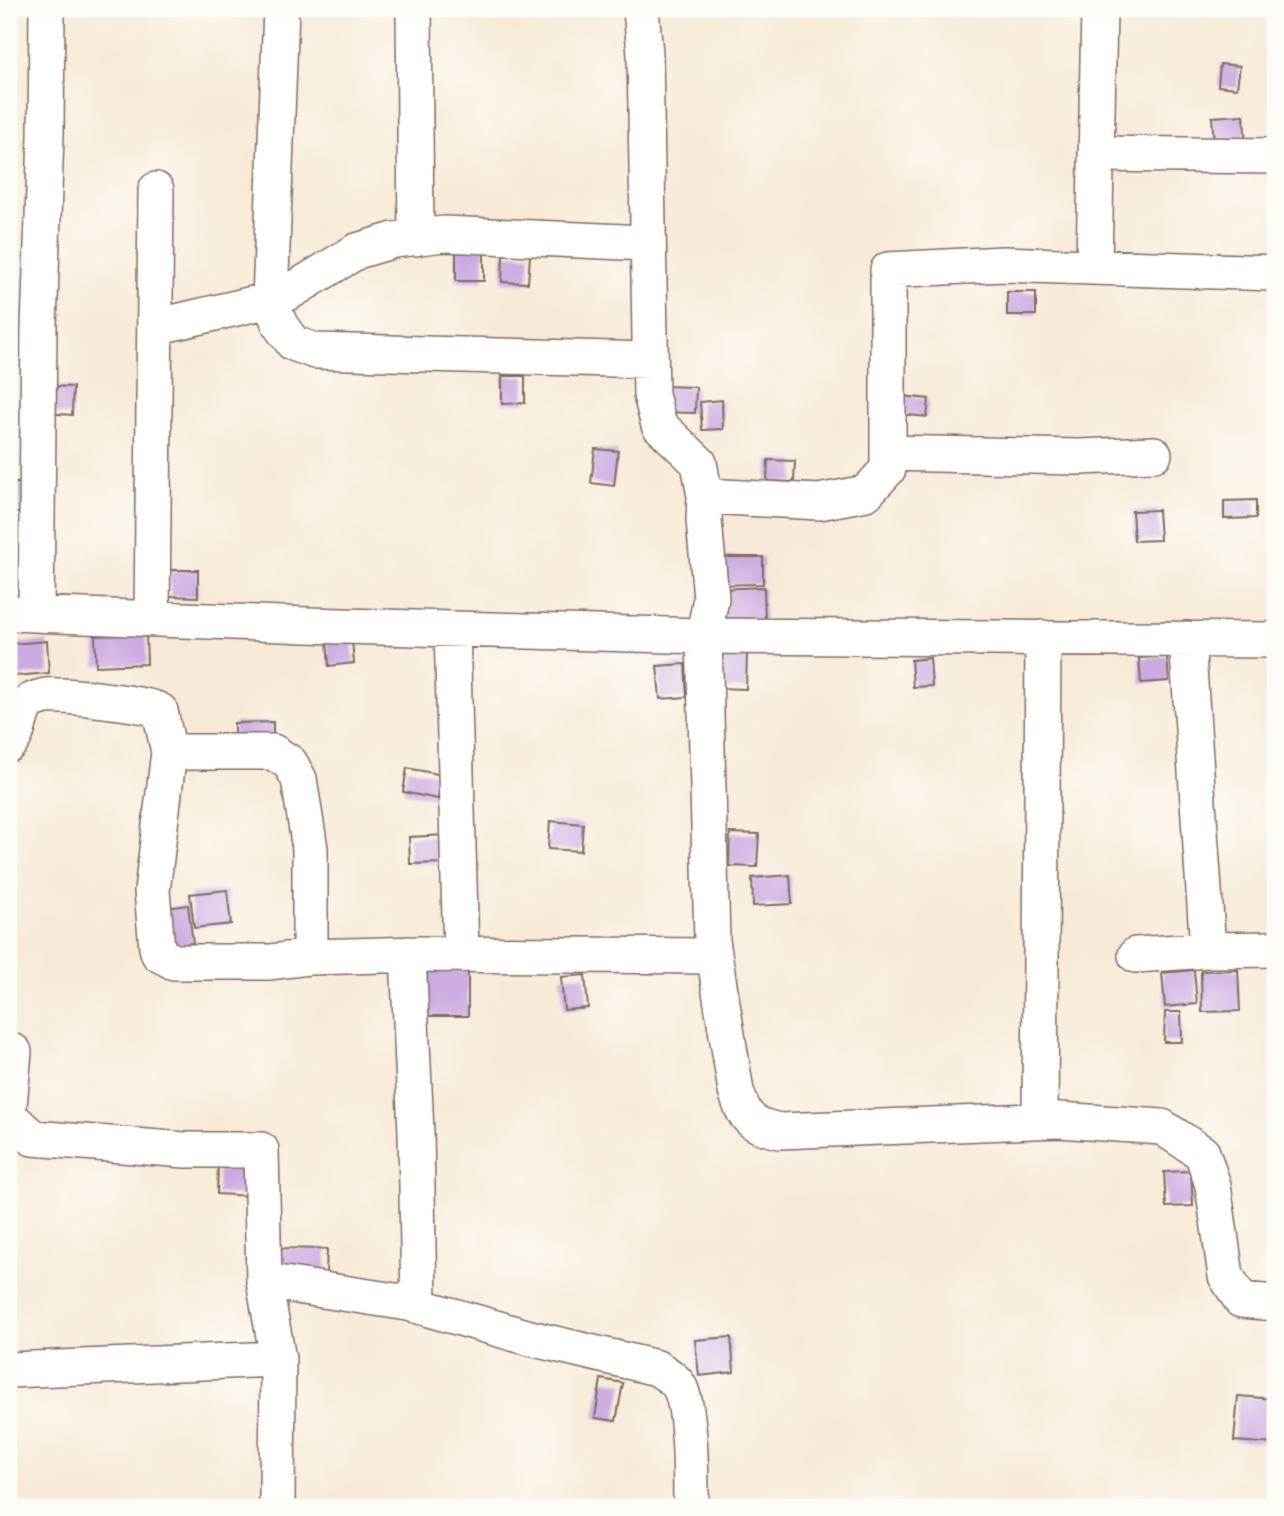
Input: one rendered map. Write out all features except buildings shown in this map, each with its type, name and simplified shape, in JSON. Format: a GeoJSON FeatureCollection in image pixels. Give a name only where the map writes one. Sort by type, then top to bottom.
{"type":"FeatureCollection","features":[{"type":"Feature","properties":{"kind":"street"},"geometry":{"type":"LineString","coordinates":[[47,9],[46,136],[39,326],[22,613],[704,636],[1275,639]]}},
{"type":"Feature","properties":{"kind":"street"},"geometry":{"type":"LineString","coordinates":[[281,9],[270,300],[293,343],[315,351],[650,360]]}},
{"type":"Feature","properties":{"kind":"street"},"geometry":{"type":"LineString","coordinates":[[414,9],[416,238]]}},
{"type":"Feature","properties":{"kind":"street"},"geometry":{"type":"LineString","coordinates":[[641,9],[645,54],[651,395],[659,425],[699,463],[705,496],[704,520],[710,598],[704,636],[713,956],[736,1091],[743,1113],[757,1126],[780,1131],[1040,1120],[1162,1127],[1202,1153],[1213,1185],[1226,1276],[1241,1300],[1275,1303]]}},
{"type":"Feature","properties":{"kind":"street"},"geometry":{"type":"LineString","coordinates":[[1094,267],[1099,9]]}},
{"type":"Feature","properties":{"kind":"street"},"geometry":{"type":"LineString","coordinates":[[1096,154],[1275,156]]}},
{"type":"Feature","properties":{"kind":"street"},"geometry":{"type":"LineString","coordinates":[[152,618],[156,190]]}},
{"type":"Feature","properties":{"kind":"street"},"geometry":{"type":"LineString","coordinates":[[155,327],[270,300],[288,293],[357,251],[394,240],[444,234],[647,243]]}},
{"type":"Feature","properties":{"kind":"street"},"geometry":{"type":"LineString","coordinates":[[705,496],[819,502],[866,493],[888,470],[888,270],[1003,264],[1275,273]]}},
{"type":"Feature","properties":{"kind":"street"},"geometry":{"type":"LineString","coordinates":[[888,453],[1079,457],[1154,454]]}},
{"type":"Feature","properties":{"kind":"street"},"geometry":{"type":"LineString","coordinates":[[452,629],[461,954]]}},
{"type":"Feature","properties":{"kind":"street"},"geometry":{"type":"LineString","coordinates":[[1040,1120],[1043,638]]}},
{"type":"Feature","properties":{"kind":"street"},"geometry":{"type":"LineString","coordinates":[[1188,639],[1208,950]]}},
{"type":"Feature","properties":{"kind":"street"},"geometry":{"type":"LineString","coordinates":[[9,744],[19,730],[24,708],[29,702],[46,696],[154,707],[160,711],[169,752],[152,891],[157,948],[159,954],[174,962],[270,962],[310,957],[408,954],[713,956]]}},
{"type":"Feature","properties":{"kind":"street"},"geometry":{"type":"LineString","coordinates":[[169,752],[273,752],[290,762],[299,779],[310,849],[310,957]]}},
{"type":"Feature","properties":{"kind":"street"},"geometry":{"type":"LineString","coordinates":[[1136,955],[1275,949]]}},
{"type":"Feature","properties":{"kind":"street"},"geometry":{"type":"LineString","coordinates":[[408,954],[416,1132],[419,1306]]}},
{"type":"Feature","properties":{"kind":"street"},"geometry":{"type":"LineString","coordinates":[[9,1106],[14,1052]]}},
{"type":"Feature","properties":{"kind":"street"},"geometry":{"type":"LineString","coordinates":[[9,1116],[33,1138],[185,1150],[261,1150],[264,1281],[278,1359],[276,1507]]}},
{"type":"Feature","properties":{"kind":"street"},"geometry":{"type":"LineString","coordinates":[[264,1281],[419,1306],[530,1338],[657,1368],[673,1379],[684,1398],[692,1473],[691,1507]]}},
{"type":"Feature","properties":{"kind":"street"},"geometry":{"type":"LineString","coordinates":[[9,1370],[278,1359]]}}]}
